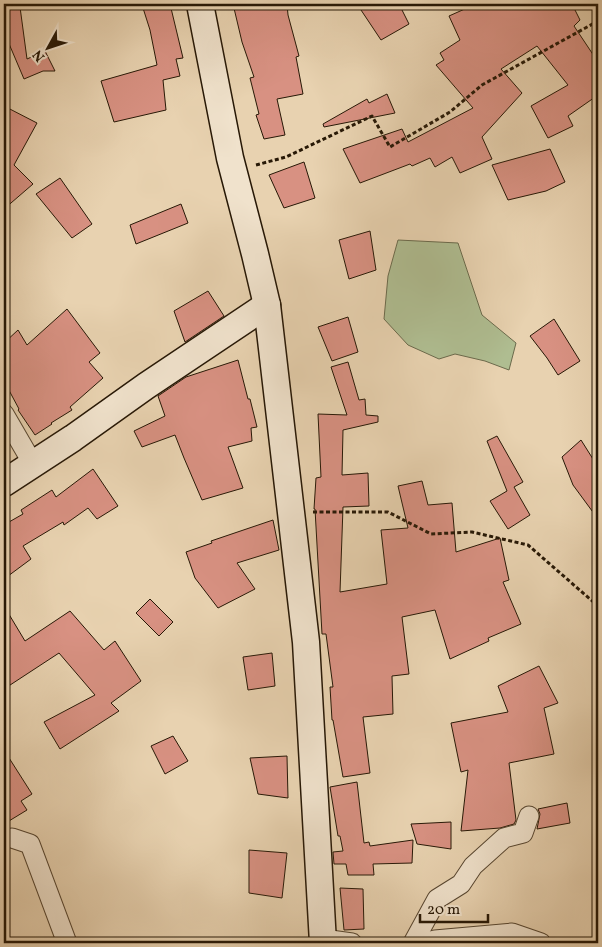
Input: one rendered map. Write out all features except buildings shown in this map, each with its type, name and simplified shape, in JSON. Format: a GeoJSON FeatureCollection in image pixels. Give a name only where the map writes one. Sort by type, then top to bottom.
{"type":"FeatureCollection","features":[{"type":"Feature","properties":{"kind":"street"},"geometry":{"type":"LineString","coordinates":[[200,4],[230,158],[267,305],[306,642],[323,941],[352,943]]}},
{"type":"Feature","properties":{"kind":"street"},"geometry":{"type":"LineString","coordinates":[[4,483],[267,305]]}},
{"type":"Feature","properties":{"kind":"street"},"geometry":{"type":"LineString","coordinates":[[4,414],[33,464]]}},
{"type":"Feature","properties":{"kind":"street"},"geometry":{"type":"LineString","coordinates":[[413,943],[437,899],[461,884],[473,866],[504,838],[523,833],[529,816]]}},
{"type":"Feature","properties":{"kind":"street"},"geometry":{"type":"LineString","coordinates":[[12,838],[30,844],[67,943]]}},
{"type":"Feature","properties":{"kind":"street"},"geometry":{"type":"LineString","coordinates":[[422,943],[435,940],[512,933],[541,943]]}},
{"type":"Feature","properties":{"kind":"path"},"geometry":{"type":"LineString","coordinates":[[230,158],[250,167],[286,157],[372,116],[390,147],[450,112],[482,85],[598,21]]}},
{"type":"Feature","properties":{"kind":"path"},"geometry":{"type":"LineString","coordinates":[[291,512],[388,512],[431,534],[472,532],[528,545],[598,606]]}},
{"type":"Feature","properties":{"kind":"green space"},"geometry":{"type":"Polygon","coordinates":[[[398,240],[458,243],[482,315],[516,343],[509,370],[485,361],[455,354],[439,359],[408,345],[384,319],[388,276],[398,240]]]}}]}
